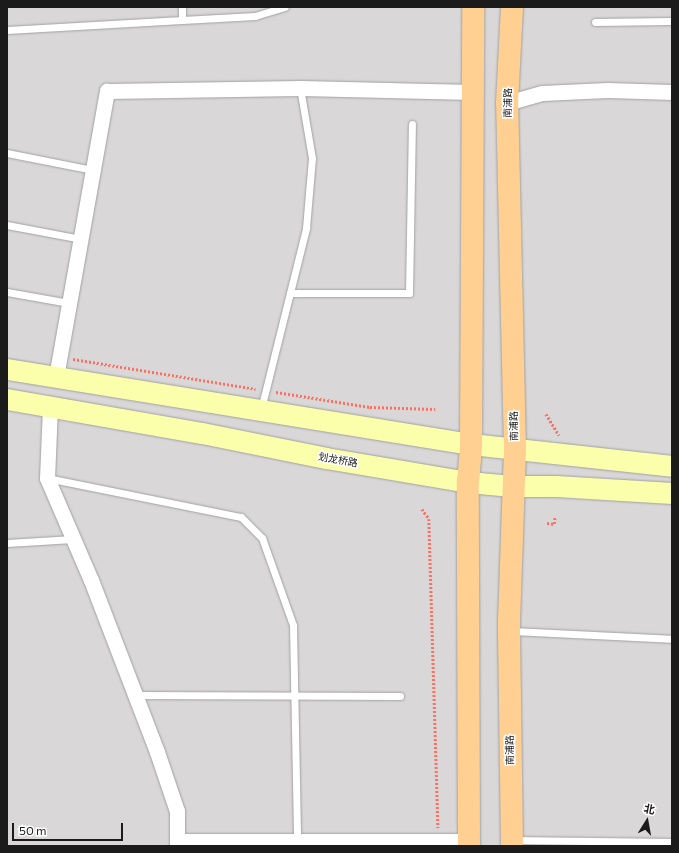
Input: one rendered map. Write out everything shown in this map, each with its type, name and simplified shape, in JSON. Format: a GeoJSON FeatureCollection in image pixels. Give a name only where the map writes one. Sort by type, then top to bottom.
{"type":"FeatureCollection","features":[{"type":"Feature","properties":{"kind":"main road"},"geometry":{"type":"LineString","coordinates":[[469,844],[468,482],[471,444],[473,7]]}},
{"type":"Feature","properties":{"kind":"main road","name":"南浦路"},"geometry":{"type":"LineString","coordinates":[[512,7],[507,103],[515,450],[512,486],[509,631],[512,843]]}},
{"type":"Feature","properties":{"kind":"main road"},"geometry":{"type":"LineString","coordinates":[[7,369],[471,444],[672,466]]}},
{"type":"Feature","properties":{"kind":"main road","name":"划龙桥路"},"geometry":{"type":"LineString","coordinates":[[7,399],[202,433],[326,458],[468,482],[512,486],[556,486],[672,493]]}},
{"type":"Feature","properties":{"kind":"street"},"geometry":{"type":"LineString","coordinates":[[56,377],[107,92],[300,88],[473,92]]}},
{"type":"Feature","properties":{"kind":"street"},"geometry":{"type":"LineString","coordinates":[[507,103],[542,93],[607,90],[672,92]]}},
{"type":"Feature","properties":{"kind":"street"},"geometry":{"type":"LineString","coordinates":[[50,407],[47,478],[136,696],[177,811],[177,844],[438,841],[469,844]]}},
{"type":"Feature","properties":{"kind":"lane"},"geometry":{"type":"LineString","coordinates":[[182,7],[182,20]]}},
{"type":"Feature","properties":{"kind":"lane"},"geometry":{"type":"LineString","coordinates":[[7,30],[255,16],[285,7]]}},
{"type":"Feature","properties":{"kind":"lane"},"geometry":{"type":"LineString","coordinates":[[595,22],[672,21]]}},
{"type":"Feature","properties":{"kind":"lane"},"geometry":{"type":"LineString","coordinates":[[261,410],[306,228],[312,158],[300,88]]}},
{"type":"Feature","properties":{"kind":"lane"},"geometry":{"type":"LineString","coordinates":[[290,293],[409,293],[412,124]]}},
{"type":"Feature","properties":{"kind":"lane"},"geometry":{"type":"LineString","coordinates":[[7,153],[93,170]]}},
{"type":"Feature","properties":{"kind":"lane"},"geometry":{"type":"LineString","coordinates":[[7,225],[81,239]]}},
{"type":"Feature","properties":{"kind":"lane"},"geometry":{"type":"LineString","coordinates":[[7,292],[69,303]]}},
{"type":"Feature","properties":{"kind":"lane"},"geometry":{"type":"LineString","coordinates":[[47,478],[241,517],[262,538],[293,625],[296,697],[297,843]]}},
{"type":"Feature","properties":{"kind":"lane"},"geometry":{"type":"LineString","coordinates":[[7,543],[73,539]]}},
{"type":"Feature","properties":{"kind":"lane"},"geometry":{"type":"LineString","coordinates":[[509,631],[672,639]]}},
{"type":"Feature","properties":{"kind":"lane"},"geometry":{"type":"LineString","coordinates":[[136,696],[400,696]]}},
{"type":"Feature","properties":{"kind":"lane"},"geometry":{"type":"LineString","coordinates":[[512,843],[672,842]]}},
{"type":"Feature","properties":{"kind":"path"},"geometry":{"type":"LineString","coordinates":[[60,357],[370,407],[435,409]]}},
{"type":"Feature","properties":{"kind":"path"},"geometry":{"type":"LineString","coordinates":[[546,414],[559,435]]}},
{"type":"Feature","properties":{"kind":"path"},"geometry":{"type":"LineString","coordinates":[[422,509],[429,519],[438,841]]}},
{"type":"Feature","properties":{"kind":"path"},"geometry":{"type":"LineString","coordinates":[[546,523],[554,524],[555,516]]}},
{"type":"Feature","properties":{"kind":"shaded area"},"geometry":{"type":"Polygon","coordinates":[[[7,7],[672,7],[672,846],[7,846],[7,7]]]}}]}
